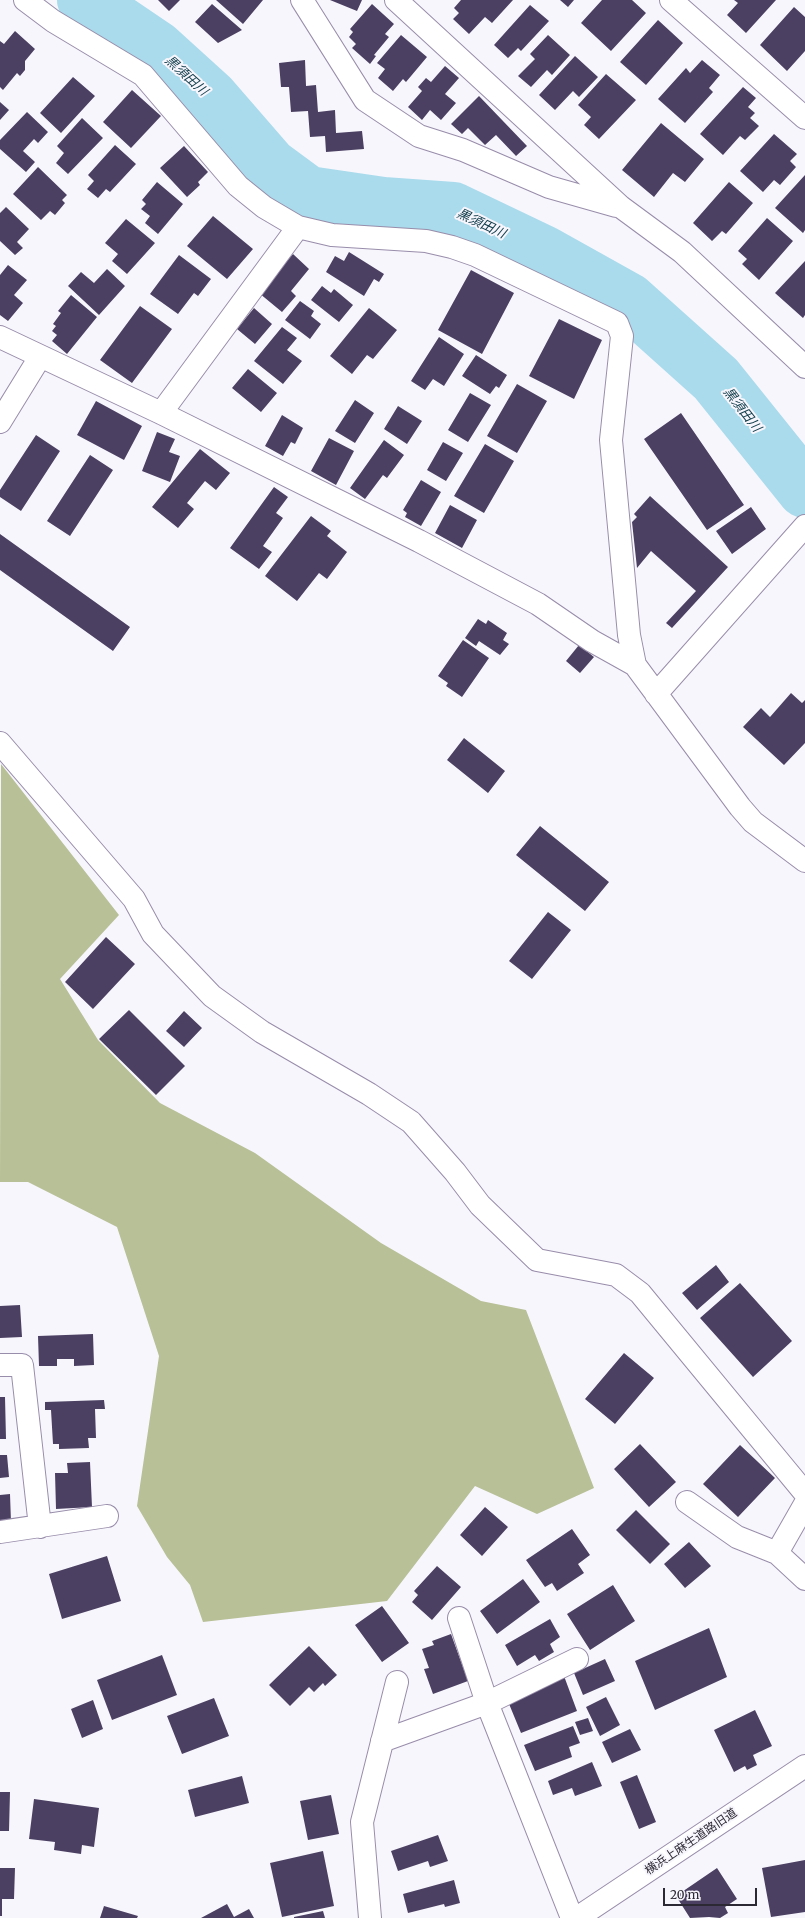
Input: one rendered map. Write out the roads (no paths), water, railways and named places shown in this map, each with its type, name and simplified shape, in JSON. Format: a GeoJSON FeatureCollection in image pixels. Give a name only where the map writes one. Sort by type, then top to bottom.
{"type":"FeatureCollection","features":[{"type":"Feature","properties":{"kind":"street"},"geometry":{"type":"LineString","coordinates":[[24,0],[53,21],[143,75],[238,186],[264,207],[298,226],[332,235],[426,241],[452,247],[475,255],[617,322],[622,336],[611,440],[629,635],[635,665],[740,807],[753,822],[805,861]]}},
{"type":"Feature","properties":{"kind":"street"},"geometry":{"type":"LineString","coordinates":[[302,0],[365,100],[420,136],[463,150],[549,187],[621,207]]}},
{"type":"Feature","properties":{"kind":"street"},"geometry":{"type":"LineString","coordinates":[[396,0],[621,207],[682,252],[805,367]]}},
{"type":"Feature","properties":{"kind":"street"},"geometry":{"type":"LineString","coordinates":[[671,0],[805,118]]}},
{"type":"Feature","properties":{"kind":"street"},"geometry":{"type":"LineString","coordinates":[[161,413],[298,226]]}},
{"type":"Feature","properties":{"kind":"street"},"geometry":{"type":"LineString","coordinates":[[0,337],[161,413],[419,541],[538,604],[592,641],[635,665]]}},
{"type":"Feature","properties":{"kind":"street"},"geometry":{"type":"LineString","coordinates":[[0,422],[40,357]]}},
{"type":"Feature","properties":{"kind":"street"},"geometry":{"type":"LineString","coordinates":[[656,694],[798,534]]}},
{"type":"Feature","properties":{"kind":"street"},"geometry":{"type":"LineString","coordinates":[[0,743],[134,899],[153,934],[212,996],[262,1032],[368,1094],[411,1122],[455,1172],[480,1205],[537,1260],[616,1275],[640,1293],[805,1494]]}},
{"type":"Feature","properties":{"kind":"street"},"geometry":{"type":"LineString","coordinates":[[0,1365],[22,1365],[40,1527]]}},
{"type":"Feature","properties":{"kind":"street"},"geometry":{"type":"LineString","coordinates":[[687,1502],[737,1537],[777,1553],[805,1580]]}},
{"type":"Feature","properties":{"kind":"street"},"geometry":{"type":"LineString","coordinates":[[777,1553],[805,1504]]}},
{"type":"Feature","properties":{"kind":"street"},"geometry":{"type":"LineString","coordinates":[[0,1532],[107,1516]]}},
{"type":"Feature","properties":{"kind":"street"},"geometry":{"type":"LineString","coordinates":[[459,1618],[487,1703],[572,1918]]}},
{"type":"Feature","properties":{"kind":"street"},"geometry":{"type":"LineString","coordinates":[[382,1742],[487,1703],[577,1659]]}},
{"type":"Feature","properties":{"kind":"street"},"geometry":{"type":"LineString","coordinates":[[370,1918],[362,1822],[397,1682]]}},
{"type":"Feature","properties":{"kind":"street","name":"横浜上麻生道路旧道"},"geometry":{"type":"LineString","coordinates":[[577,1918],[805,1766]]}},
{"type":"Feature","properties":{"kind":"waterway","name":"黒須田川"},"geometry":{"type":"LineString","coordinates":[[85,0],[157,49],[211,98],[270,166],[308,194],[383,205],[453,210],[543,253],[629,301],[716,379],[805,490]]}}]}
